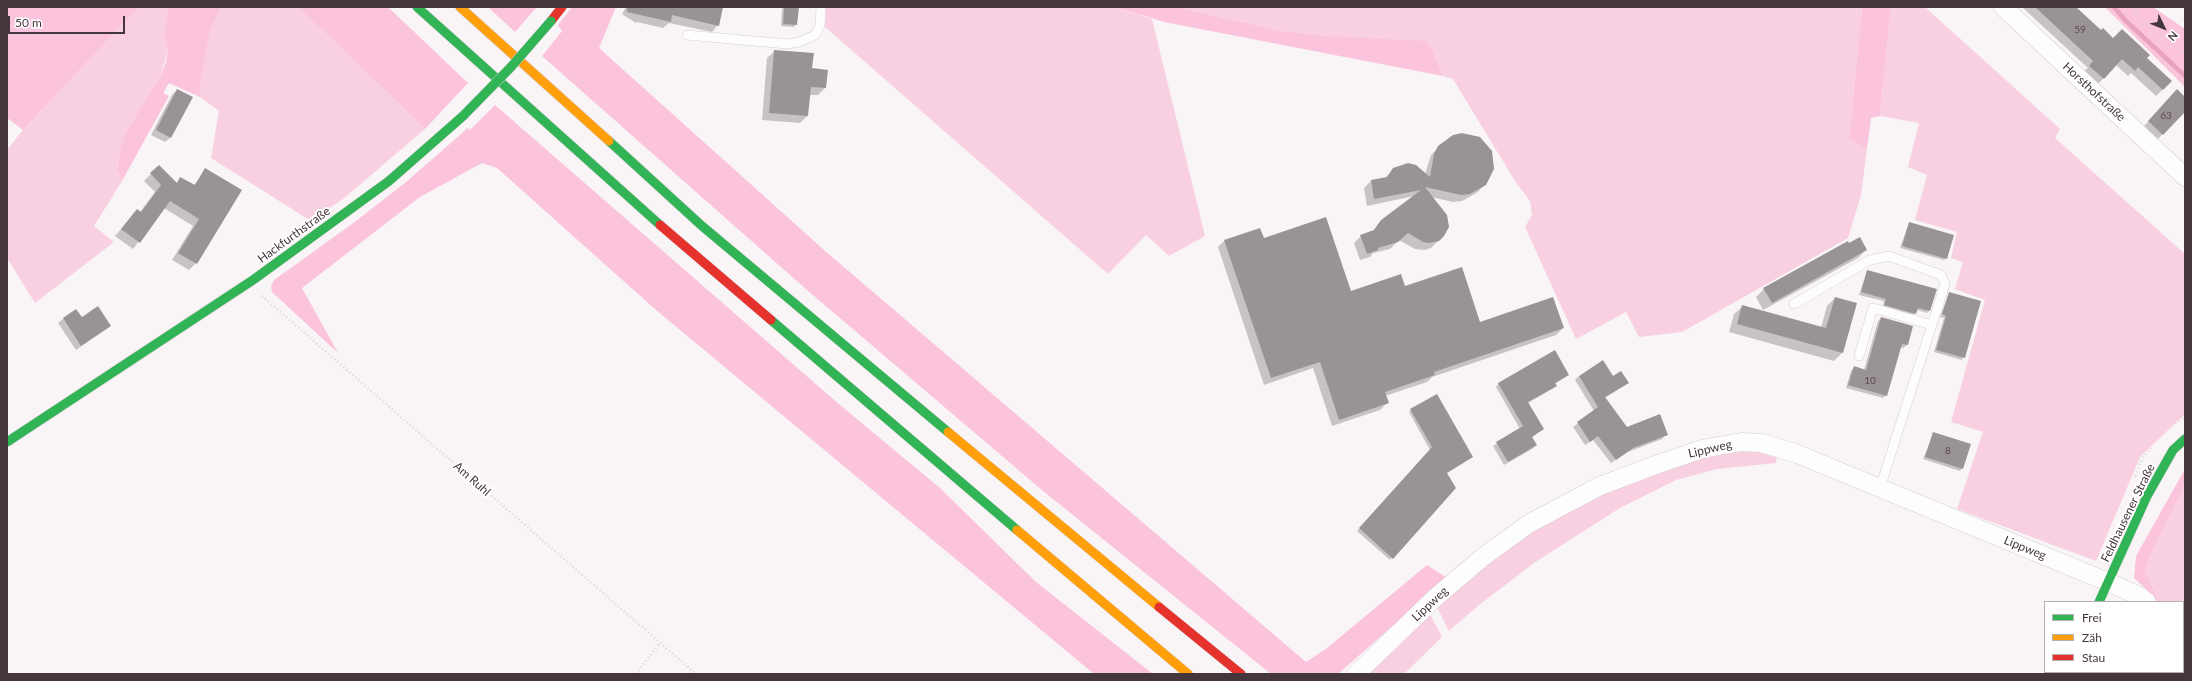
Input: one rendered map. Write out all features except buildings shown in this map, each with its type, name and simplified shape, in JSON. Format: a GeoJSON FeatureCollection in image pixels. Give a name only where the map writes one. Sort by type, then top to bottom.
{"type":"FeatureCollection","features":[{"type":"Feature","properties":{"kind":"main road"},"geometry":{"type":"LineString","coordinates":[[417,7],[682,245],[1188,674]]}},
{"type":"Feature","properties":{"kind":"main road"},"geometry":{"type":"LineString","coordinates":[[460,7],[702,226],[1146,597],[1241,674]]}},
{"type":"Feature","properties":{"kind":"main road","name":"Hackfurthstraße"},"geometry":{"type":"LineString","coordinates":[[7,442],[253,280],[389,181],[463,116],[511,67],[562,7]]}},
{"type":"Feature","properties":{"kind":"main road","name":"Feldhausener Straße"},"geometry":{"type":"LineString","coordinates":[[2099,601],[2147,496],[2173,450],[2185,438]]}},
{"type":"Feature","properties":{"kind":"street","name":"Horsthofstraße"},"geometry":{"type":"LineString","coordinates":[[2003,7],[2185,177]]}},
{"type":"Feature","properties":{"kind":"street","name":"Lippweg"},"geometry":{"type":"LineString","coordinates":[[1356,674],[1436,597],[1484,557],[1530,523],[1600,486],[1685,454],[1719,445],[1741,442],[1761,443],[1794,452],[2108,582],[2139,596],[2145,601]]}},
{"type":"Feature","properties":{"kind":"lane"},"geometry":{"type":"LineString","coordinates":[[687,35],[787,44],[799,42],[815,35],[820,26],[821,7]]}},
{"type":"Feature","properties":{"kind":"lane"},"geometry":{"type":"LineString","coordinates":[[1794,304],[1870,260],[1890,256],[1941,275],[1945,284],[1880,488]]}},
{"type":"Feature","properties":{"kind":"lane"},"geometry":{"type":"LineString","coordinates":[[1859,356],[1873,308],[1932,325]]}},
{"type":"Feature","properties":{"kind":"path"},"geometry":{"type":"LineString","coordinates":[[2134,7],[2138,16],[2185,54]]}},
{"type":"Feature","properties":{"kind":"path","name":"Am Ruhl"},"geometry":{"type":"LineString","coordinates":[[253,280],[262,296],[696,674]]}},
{"type":"Feature","properties":{"kind":"path"},"geometry":{"type":"LineString","coordinates":[[636,674],[660,643]]}},
{"type":"Feature","properties":{"kind":"shaded area"},"geometry":{"type":"Polygon","coordinates":[[[7,7],[139,7],[23,130],[7,118],[7,7]]]}},
{"type":"Feature","properties":{"kind":"shaded area"},"geometry":{"type":"Polygon","coordinates":[[[139,7],[168,7],[164,36],[168,51],[160,77],[120,150],[117,170],[122,181],[94,226],[114,242],[35,303],[7,258],[7,150],[23,130],[139,7]]]}},
{"type":"Feature","properties":{"kind":"shaded area"},"geometry":{"type":"Polygon","coordinates":[[[168,7],[221,7],[210,32],[200,88],[200,97],[169,83],[163,93],[169,96],[122,181],[117,170],[120,150],[126,133],[160,77],[166,62],[168,51],[164,36],[168,7]]]}},
{"type":"Feature","properties":{"kind":"shaded area"},"geometry":{"type":"Polygon","coordinates":[[[221,7],[298,7],[425,129],[343,199],[311,221],[211,158],[219,111],[200,97],[200,88],[210,32],[221,7]]]}},
{"type":"Feature","properties":{"kind":"shaded area"},"geometry":{"type":"Polygon","coordinates":[[[298,7],[388,7],[468,83],[425,129],[298,7]]]}},
{"type":"Feature","properties":{"kind":"shaded area"},"geometry":{"type":"Polygon","coordinates":[[[488,7],[537,7],[515,32],[488,7]]]}},
{"type":"Feature","properties":{"kind":"shaded area"},"geometry":{"type":"Polygon","coordinates":[[[572,7],[616,7],[599,48],[824,250],[1306,662],[1327,648],[1427,565],[1447,578],[1338,674],[1271,674],[1043,491],[807,290],[542,56],[562,31],[558,25],[572,7]]]}},
{"type":"Feature","properties":{"kind":"shaded area"},"geometry":{"type":"Polygon","coordinates":[[[826,7],[1115,7],[1152,19],[1205,236],[1169,256],[1146,235],[1108,274],[825,27],[826,7]]]}},
{"type":"Feature","properties":{"kind":"shaded area"},"geometry":{"type":"Polygon","coordinates":[[[1115,7],[1178,7],[1277,30],[1326,36],[1426,41],[1433,50],[1443,76],[1164,22],[1115,7]]]}},
{"type":"Feature","properties":{"kind":"shaded area"},"geometry":{"type":"Polygon","coordinates":[[[1178,7],[1862,7],[1849,139],[1867,149],[1861,195],[1848,238],[1682,332],[1639,337],[1626,312],[1576,339],[1525,227],[1532,215],[1530,201],[1515,181],[1453,79],[1443,76],[1433,50],[1277,30],[1178,7]]]}},
{"type":"Feature","properties":{"kind":"shaded area"},"geometry":{"type":"Polygon","coordinates":[[[1862,7],[1891,7],[1880,116],[1871,118],[1867,149],[1849,139],[1862,7]]]}},
{"type":"Feature","properties":{"kind":"shaded area"},"geometry":{"type":"Polygon","coordinates":[[[1891,7],[1925,7],[2060,129],[2055,138],[2185,254],[2185,414],[2140,457],[2096,561],[1957,509],[1983,432],[1951,422],[1985,300],[1955,289],[1963,262],[1951,258],[1957,232],[1915,220],[1927,175],[1908,167],[1919,123],[1880,116],[1891,7]]]}},
{"type":"Feature","properties":{"kind":"shaded area"},"geometry":{"type":"Polygon","coordinates":[[[2105,7],[2153,7],[2185,29],[2185,87],[2105,7]]]}},
{"type":"Feature","properties":{"kind":"shaded area"},"geometry":{"type":"Polygon","coordinates":[[[495,105],[840,405],[940,488],[1036,582],[1153,674],[1094,674],[656,310],[497,168],[482,163],[420,197],[302,288],[338,353],[272,292],[271,286],[274,280],[352,224],[406,182],[468,128],[470,130],[495,105]]]}},
{"type":"Feature","properties":{"kind":"shaded area"},"geometry":{"type":"Polygon","coordinates":[[[1745,449],[1777,453],[1776,463],[1717,469],[1676,480],[1620,508],[1534,563],[1479,605],[1449,631],[1438,609],[1439,602],[1512,543],[1590,498],[1708,454],[1745,449]]]}},
{"type":"Feature","properties":{"kind":"shaded area"},"geometry":{"type":"Polygon","coordinates":[[[2185,469],[2185,485],[2155,545],[2145,570],[2159,601],[2153,601],[2145,588],[2134,578],[2136,556],[2185,469]]]}},
{"type":"Feature","properties":{"kind":"shaded area"},"geometry":{"type":"Polygon","coordinates":[[[2185,485],[2185,674],[2156,674],[2184,673],[2184,601],[2159,601],[2145,570],[2155,545],[2185,485]]]}},
{"type":"Feature","properties":{"kind":"shaded area"},"geometry":{"type":"Polygon","coordinates":[[[1429,612],[1442,637],[1404,674],[1365,674],[1429,612]]]}},
{"type":"Feature","properties":{"kind":"waterway"},"geometry":{"type":"LineString","coordinates":[[2114,7],[2125,20],[2185,76]]}},
{"type":"Feature","properties":{"kind":"traffic: fast"},"geometry":{"type":"LineString","coordinates":[[417,7],[660,225]]}},
{"type":"Feature","properties":{"kind":"traffic: fast"},"geometry":{"type":"LineString","coordinates":[[463,116],[511,67],[551,21]]}},
{"type":"Feature","properties":{"kind":"traffic: fast"},"geometry":{"type":"LineString","coordinates":[[7,442],[253,280],[389,181],[463,116]]}},
{"type":"Feature","properties":{"kind":"traffic: fast"},"geometry":{"type":"LineString","coordinates":[[609,141],[702,226],[948,432]]}},
{"type":"Feature","properties":{"kind":"traffic: fast"},"geometry":{"type":"LineString","coordinates":[[771,320],[1017,530]]}},
{"type":"Feature","properties":{"kind":"traffic: fast"},"geometry":{"type":"LineString","coordinates":[[2099,601],[2147,496],[2173,450],[2185,439]]}},
{"type":"Feature","properties":{"kind":"traffic: slow"},"geometry":{"type":"LineString","coordinates":[[460,7],[609,141]]}},
{"type":"Feature","properties":{"kind":"traffic: slow"},"geometry":{"type":"LineString","coordinates":[[948,432],[1159,607]]}},
{"type":"Feature","properties":{"kind":"traffic: slow"},"geometry":{"type":"LineString","coordinates":[[1017,530],[1188,674]]}},
{"type":"Feature","properties":{"kind":"traffic: jam"},"geometry":{"type":"LineString","coordinates":[[551,21],[562,7]]}},
{"type":"Feature","properties":{"kind":"traffic: jam"},"geometry":{"type":"LineString","coordinates":[[660,225],[771,320]]}},
{"type":"Feature","properties":{"kind":"traffic: jam"},"geometry":{"type":"LineString","coordinates":[[1159,607],[1241,674]]}}]}
